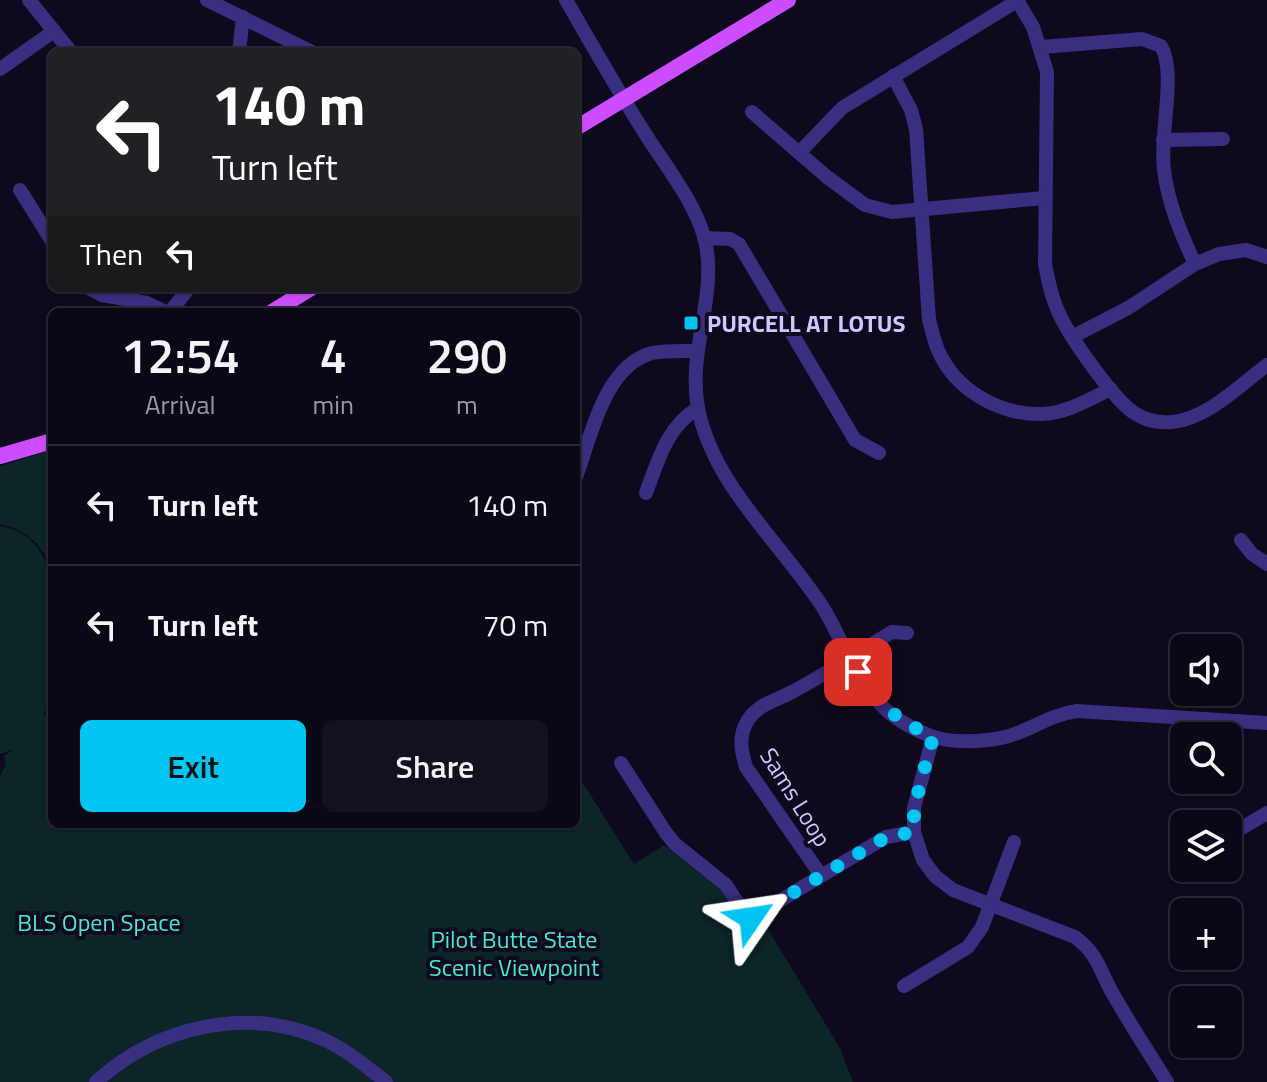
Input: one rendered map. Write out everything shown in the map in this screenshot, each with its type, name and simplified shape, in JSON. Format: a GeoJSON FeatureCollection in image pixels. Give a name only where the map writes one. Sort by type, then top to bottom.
{"type":"FeatureCollection","features":[{"type":"Feature","properties":{"kind":"main road"},"geometry":{"type":"LineString","coordinates":[[580,126],[788,0]]}},
{"type":"Feature","properties":{"kind":"main road"},"geometry":{"type":"LineString","coordinates":[[278,308],[304,292]]}},
{"type":"Feature","properties":{"kind":"main road"},"geometry":{"type":"LineString","coordinates":[[0,456],[48,442]]}},
{"type":"Feature","properties":{"kind":"street"},"geometry":{"type":"LineString","coordinates":[[29,0],[68,48]]}},
{"type":"Feature","properties":{"kind":"street"},"geometry":{"type":"LineString","coordinates":[[207,0],[304,48]]}},
{"type":"Feature","properties":{"kind":"street"},"geometry":{"type":"LineString","coordinates":[[566,0],[686,198],[704,238],[708,273],[696,351],[695,382],[704,430],[717,462],[822,606],[882,706],[933,737],[973,741],[1010,736],[1048,717],[1077,711],[1267,723]]}},
{"type":"Feature","properties":{"kind":"street"},"geometry":{"type":"LineString","coordinates":[[799,153],[842,108],[1017,0],[1033,27],[1047,72],[1045,264],[1059,315],[1072,337],[1123,404],[1137,415],[1155,422],[1175,422],[1197,415],[1267,365]]}},
{"type":"Feature","properties":{"kind":"street"},"geometry":{"type":"LineString","coordinates":[[239,48],[243,17]]}},
{"type":"Feature","properties":{"kind":"street"},"geometry":{"type":"LineString","coordinates":[[0,69],[54,31]]}},
{"type":"Feature","properties":{"kind":"street"},"geometry":{"type":"LineString","coordinates":[[1041,47],[1142,39],[1161,46],[1168,58],[1169,75],[1163,169],[1177,227],[1195,264]]}},
{"type":"Feature","properties":{"kind":"street"},"geometry":{"type":"LineString","coordinates":[[893,76],[911,110],[916,129],[929,320],[938,350],[956,378],[980,398],[1011,411],[1044,414],[1078,406],[1111,389]]}},
{"type":"Feature","properties":{"kind":"street"},"geometry":{"type":"LineString","coordinates":[[752,112],[865,205],[892,212],[1044,198]]}},
{"type":"Feature","properties":{"kind":"street"},"geometry":{"type":"LineString","coordinates":[[1163,140],[1223,139]]}},
{"type":"Feature","properties":{"kind":"street"},"geometry":{"type":"LineString","coordinates":[[20,190],[48,235]]}},
{"type":"Feature","properties":{"kind":"street"},"geometry":{"type":"LineString","coordinates":[[704,238],[730,239],[746,253],[757,278],[855,440],[879,453]]}},
{"type":"Feature","properties":{"kind":"street"},"geometry":{"type":"LineString","coordinates":[[1072,337],[1128,308],[1195,264],[1219,254],[1246,250],[1267,257]]}},
{"type":"Feature","properties":{"kind":"street"},"geometry":{"type":"LineString","coordinates":[[96,292],[159,308]]}},
{"type":"Feature","properties":{"kind":"street"},"geometry":{"type":"LineString","coordinates":[[172,308],[186,292]]}},
{"type":"Feature","properties":{"kind":"street"},"geometry":{"type":"LineString","coordinates":[[580,466],[604,399],[619,376],[644,356],[696,351]]}},
{"type":"Feature","properties":{"kind":"street"},"geometry":{"type":"LineString","coordinates":[[646,493],[664,444],[687,414],[698,408]]}},
{"type":"Feature","properties":{"kind":"street"},"geometry":{"type":"LineString","coordinates":[[1241,540],[1252,554],[1267,564]]}},
{"type":"Feature","properties":{"kind":"street"},"geometry":{"type":"LineString","coordinates":[[850,657],[892,632],[907,633]]}},
{"type":"Feature","properties":{"kind":"street","name":"Sams Loop"},"geometry":{"type":"LineString","coordinates":[[820,874],[746,767],[740,747],[750,716],[764,704],[788,695],[850,657]]}},
{"type":"Feature","properties":{"kind":"street"},"geometry":{"type":"LineString","coordinates":[[991,739],[1046,711],[1084,704],[1267,715]]}},
{"type":"Feature","properties":{"kind":"street"},"geometry":{"type":"LineString","coordinates":[[933,737],[914,808],[914,832],[923,860],[935,876],[953,890],[1075,937],[1089,948],[1167,1082]]}},
{"type":"Feature","properties":{"kind":"street"},"geometry":{"type":"LineString","coordinates":[[621,763],[675,844],[726,885],[751,918],[886,837],[914,832]]}},
{"type":"Feature","properties":{"kind":"street"},"geometry":{"type":"LineString","coordinates":[[1242,828],[1267,813]]}},
{"type":"Feature","properties":{"kind":"street"},"geometry":{"type":"LineString","coordinates":[[904,986],[968,947],[982,927],[1014,842]]}},
{"type":"Feature","properties":{"kind":"street"},"geometry":{"type":"LineString","coordinates":[[96,1082],[110,1069],[147,1046],[185,1031],[221,1023],[257,1023],[288,1027],[326,1040],[361,1061],[386,1082]]}},
{"type":"Feature","properties":{"kind":"green space"},"geometry":{"type":"Polygon","coordinates":[[[48,451],[48,562],[33,540],[18,530],[0,524],[0,466],[48,451]]]}},
{"type":"Feature","properties":{"kind":"green space","name":"Pilot Butte State Scenic Viewpoint"},"geometry":{"type":"Polygon","coordinates":[[[0,526],[19,532],[33,542],[48,568],[48,702],[43,718],[48,711],[48,828],[580,828],[580,778],[634,864],[664,845],[721,890],[743,925],[753,926],[763,921],[840,1048],[853,1082],[0,1082],[0,776],[6,764],[4,756],[13,750],[0,754],[0,526]]]}},
{"type":"Feature","properties":{"kind":"place","name":"PURCELL AT LOTUS"},"geometry":{"type":"Point","coordinates":[691,323]}},
{"type":"Feature","properties":{"kind":"route"},"geometry":{"type":"LineString","coordinates":[[751,918],[886,837],[914,832],[914,808],[933,737],[882,706],[858,672]]}},
{"type":"Feature","properties":{"kind":"park label","name":"BLS Open Space"},"geometry":{"type":"Point","coordinates":[99,922]}}]}
